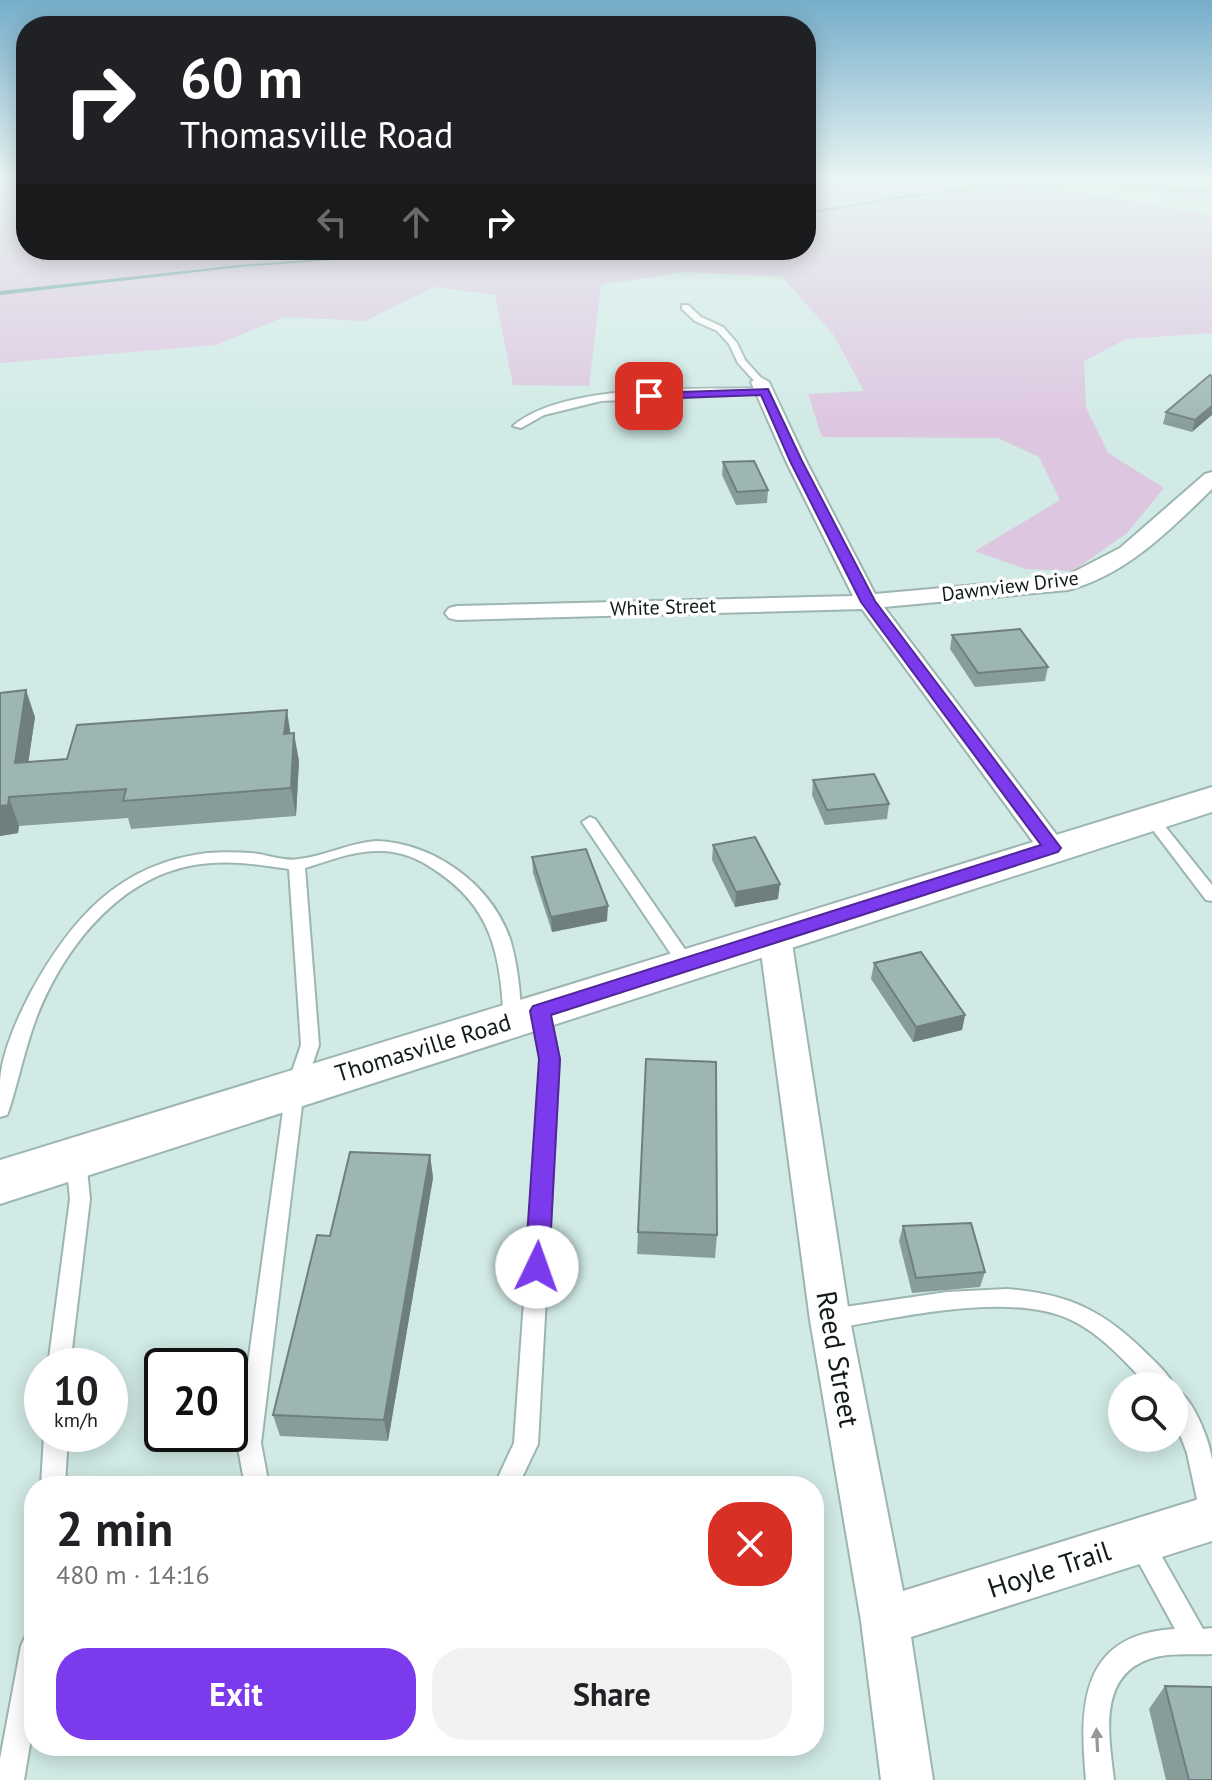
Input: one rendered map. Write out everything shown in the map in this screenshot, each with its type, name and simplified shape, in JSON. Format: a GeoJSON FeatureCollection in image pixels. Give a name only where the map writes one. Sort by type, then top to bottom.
{"type":"FeatureCollection","features":[{"type":"Feature","properties":{"kind":"main road","name":"Thomasville Road"},"geometry":{"type":"LineString","coordinates":[[0,1182],[1212,799]]}},
{"type":"Feature","properties":{"kind":"street"},"geometry":{"type":"LineString","coordinates":[[762,387],[868,602],[1052,848]]}},
{"type":"Feature","properties":{"kind":"street","name":"Dawnview Drive"},"geometry":{"type":"LineString","coordinates":[[868,602],[1068,583],[1097,574],[1152,535],[1212,478]]}},
{"type":"Feature","properties":{"kind":"street","name":"White Street"},"geometry":{"type":"LineString","coordinates":[[457,613],[868,602]]}},
{"type":"Feature","properties":{"kind":"street","name":"Reed Street"},"geometry":{"type":"LineString","coordinates":[[775,937],[830,1320],[885,1621],[907,1780]]}},
{"type":"Feature","properties":{"kind":"street","name":"Hoyle Trail"},"geometry":{"type":"LineString","coordinates":[[885,1621],[1212,1515]]}},
{"type":"Feature","properties":{"kind":"lane"},"geometry":{"type":"LineString","coordinates":[[685,307],[698,319],[720,329],[762,387]]}},
{"type":"Feature","properties":{"kind":"lane"},"geometry":{"type":"LineString","coordinates":[[518,426],[533,414],[559,404],[762,387]]}},
{"type":"Feature","properties":{"kind":"lane"},"geometry":{"type":"LineString","coordinates":[[1151,818],[1212,896]]}},
{"type":"Feature","properties":{"kind":"lane"},"geometry":{"type":"LineString","coordinates":[[590,822],[687,965]]}},
{"type":"Feature","properties":{"kind":"lane"},"geometry":{"type":"LineString","coordinates":[[0,1110],[32,1008],[55,964],[81,925],[111,895],[157,868],[211,856],[258,857],[297,865],[351,851],[386,846],[425,855],[466,884],[497,928],[510,986],[550,1059],[526,1444],[511,1476]]}},
{"type":"Feature","properties":{"kind":"lane"},"geometry":{"type":"LineString","coordinates":[[255,1476],[249,1443],[295,1089],[310,1045],[297,865]]}},
{"type":"Feature","properties":{"kind":"lane"},"geometry":{"type":"LineString","coordinates":[[61,1348],[80,1199],[76,1158]]}},
{"type":"Feature","properties":{"kind":"lane"},"geometry":{"type":"LineString","coordinates":[[830,1320],[948,1302],[1008,1299],[1064,1307],[1120,1341],[1150,1372]]}},
{"type":"Feature","properties":{"kind":"lane"},"geometry":{"type":"LineString","coordinates":[[1188,1421],[1212,1515]]}},
{"type":"Feature","properties":{"kind":"lane"},"geometry":{"type":"LineString","coordinates":[[54,1476],[55,1452]]}},
{"type":"Feature","properties":{"kind":"lane"},"geometry":{"type":"LineString","coordinates":[[1100,1780],[1097,1699],[1102,1681],[1113,1666],[1145,1646],[1204,1642],[1138,1541]]}},
{"type":"Feature","properties":{"kind":"lane"},"geometry":{"type":"LineString","coordinates":[[10,1780],[24,1702]]}},
{"type":"Feature","properties":{"kind":"shaded area"},"geometry":{"type":"Polygon","coordinates":[[[0,263],[1212,263],[1212,333],[1126,339],[1084,361],[1086,407],[1108,453],[1164,488],[1127,533],[1073,571],[1025,569],[975,551],[1060,500],[1039,457],[998,438],[822,437],[808,394],[864,391],[833,334],[782,277],[682,272],[601,285],[589,386],[513,385],[495,295],[434,287],[365,321],[284,317],[216,345],[0,363],[0,263]]]}},
{"type":"Feature","properties":{"kind":"building"},"geometry":{"type":"Polygon","coordinates":[[[1210,375],[1212,406],[1195,420],[1166,412],[1210,375]]]}},
{"type":"Feature","properties":{"kind":"building"},"geometry":{"type":"Polygon","coordinates":[[[754,461],[768,490],[737,492],[723,462],[754,461]]]}},
{"type":"Feature","properties":{"kind":"building"},"geometry":{"type":"Polygon","coordinates":[[[1020,629],[1048,667],[978,673],[952,635],[1020,629]]]}},
{"type":"Feature","properties":{"kind":"building"},"geometry":{"type":"Polygon","coordinates":[[[26,690],[15,763],[67,759],[77,725],[287,710],[284,734],[294,733],[291,788],[123,801],[126,789],[9,797],[8,805],[0,806],[0,693],[26,690]]]}},
{"type":"Feature","properties":{"kind":"building"},"geometry":{"type":"Polygon","coordinates":[[[874,774],[889,804],[827,810],[813,780],[874,774]]]}},
{"type":"Feature","properties":{"kind":"building"},"geometry":{"type":"Polygon","coordinates":[[[755,837],[780,884],[736,892],[713,845],[755,837]]]}},
{"type":"Feature","properties":{"kind":"building"},"geometry":{"type":"Polygon","coordinates":[[[586,849],[608,906],[551,917],[532,857],[586,849]]]}},
{"type":"Feature","properties":{"kind":"building"},"geometry":{"type":"Polygon","coordinates":[[[921,952],[965,1015],[916,1027],[874,963],[921,952]]]}},
{"type":"Feature","properties":{"kind":"building"},"geometry":{"type":"Polygon","coordinates":[[[646,1059],[716,1062],[717,1235],[638,1232],[646,1059]]]}},
{"type":"Feature","properties":{"kind":"building"},"geometry":{"type":"Polygon","coordinates":[[[350,1152],[430,1155],[384,1420],[273,1415],[317,1235],[330,1236],[350,1152]]]}},
{"type":"Feature","properties":{"kind":"building"},"geometry":{"type":"Polygon","coordinates":[[[971,1223],[985,1272],[916,1278],[903,1226],[971,1223]]]}},
{"type":"Feature","properties":{"kind":"building"},"geometry":{"type":"Polygon","coordinates":[[[1165,1686],[1212,1687],[1212,1780],[1189,1780],[1165,1686]]]}},
{"type":"Feature","properties":{"kind":"waterway"},"geometry":{"type":"LineString","coordinates":[[0,293],[281,263]]}},
{"type":"Feature","properties":{"kind":"route"},"geometry":{"type":"LineString","coordinates":[[537,1267],[550,1059],[540,1011],[1052,848],[868,602],[796,461],[765,391],[649,396]]}}]}
